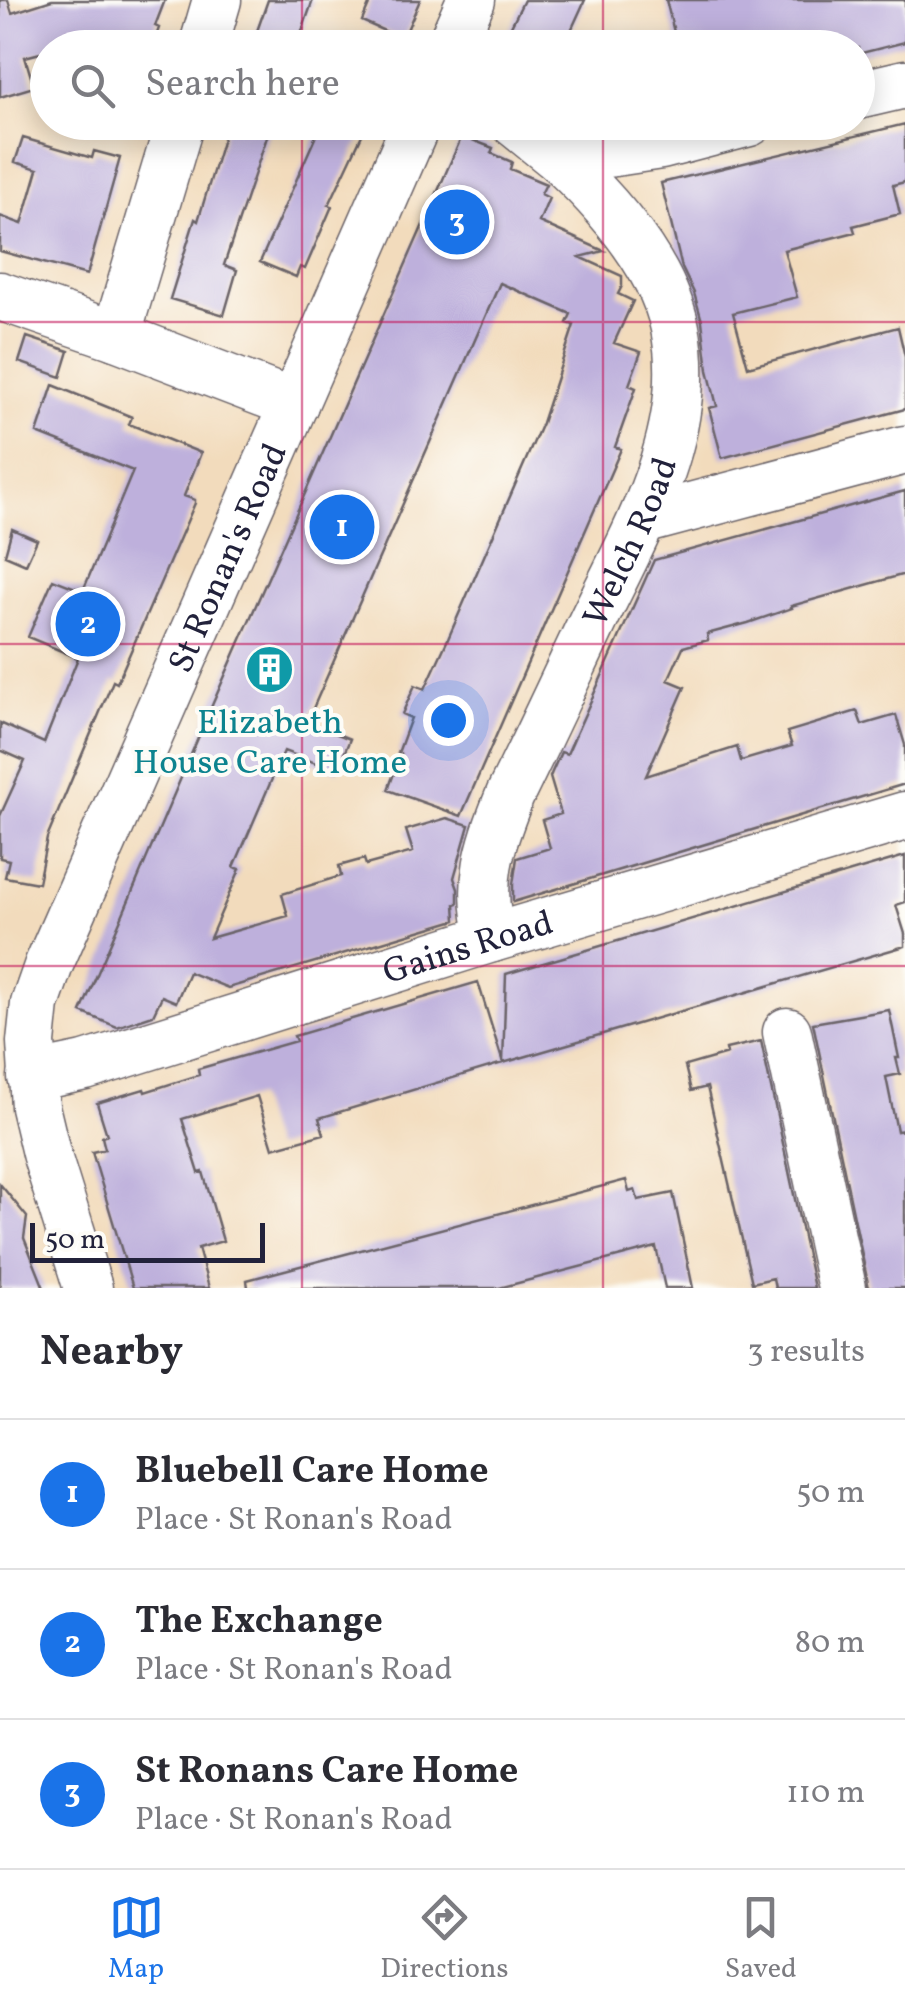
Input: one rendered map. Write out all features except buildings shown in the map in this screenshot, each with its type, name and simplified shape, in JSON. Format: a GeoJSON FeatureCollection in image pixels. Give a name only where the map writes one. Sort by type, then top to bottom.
{"type":"FeatureCollection","features":[{"type":"Feature","properties":{"kind":"street"},"geometry":{"type":"LineString","coordinates":[[208,30],[217,0]]}},
{"type":"Feature","properties":{"kind":"street"},"geometry":{"type":"LineString","coordinates":[[458,30],[471,0]]}},
{"type":"Feature","properties":{"kind":"street"},"geometry":{"type":"LineString","coordinates":[[875,92],[905,84]]}},
{"type":"Feature","properties":{"kind":"street"},"geometry":{"type":"LineString","coordinates":[[116,336],[175,140]]}},
{"type":"Feature","properties":{"kind":"street","name":"St Ronan's Road"},"geometry":{"type":"LineString","coordinates":[[88,1288],[35,1107],[35,1004],[49,964],[409,140]]}},
{"type":"Feature","properties":{"kind":"street","name":"Welch Road"},"geometry":{"type":"LineString","coordinates":[[492,938],[484,888],[504,811],[642,520],[664,460],[677,408],[675,326],[664,294],[620,222],[562,160],[537,140]]}},
{"type":"Feature","properties":{"kind":"street"},"geometry":{"type":"LineString","coordinates":[[562,160],[680,140]]}},
{"type":"Feature","properties":{"kind":"street"},"geometry":{"type":"LineString","coordinates":[[0,296],[294,404]]}},
{"type":"Feature","properties":{"kind":"street"},"geometry":{"type":"LineString","coordinates":[[642,520],[905,450]]}},
{"type":"Feature","properties":{"kind":"street","name":"Gains Road"},"geometry":{"type":"LineString","coordinates":[[32,1077],[86,1066],[492,938],[905,816]]}},
{"type":"Feature","properties":{"kind":"street"},"geometry":{"type":"LineString","coordinates":[[787,1032],[842,1288]]}},
{"type":"Feature","properties":{"kind":"place","name":"St Ronans Care Home"},"geometry":{"type":"Point","coordinates":[457,222]}},
{"type":"Feature","properties":{"kind":"place","name":"Bluebell Care Home"},"geometry":{"type":"Point","coordinates":[342,527]}},
{"type":"Feature","properties":{"kind":"place","name":"The Exchange"},"geometry":{"type":"Point","coordinates":[88,624]}},
{"type":"Feature","properties":{"kind":"place","name":"Elizabeth House Care Home"},"geometry":{"type":"Point","coordinates":[270,669]}}]}
